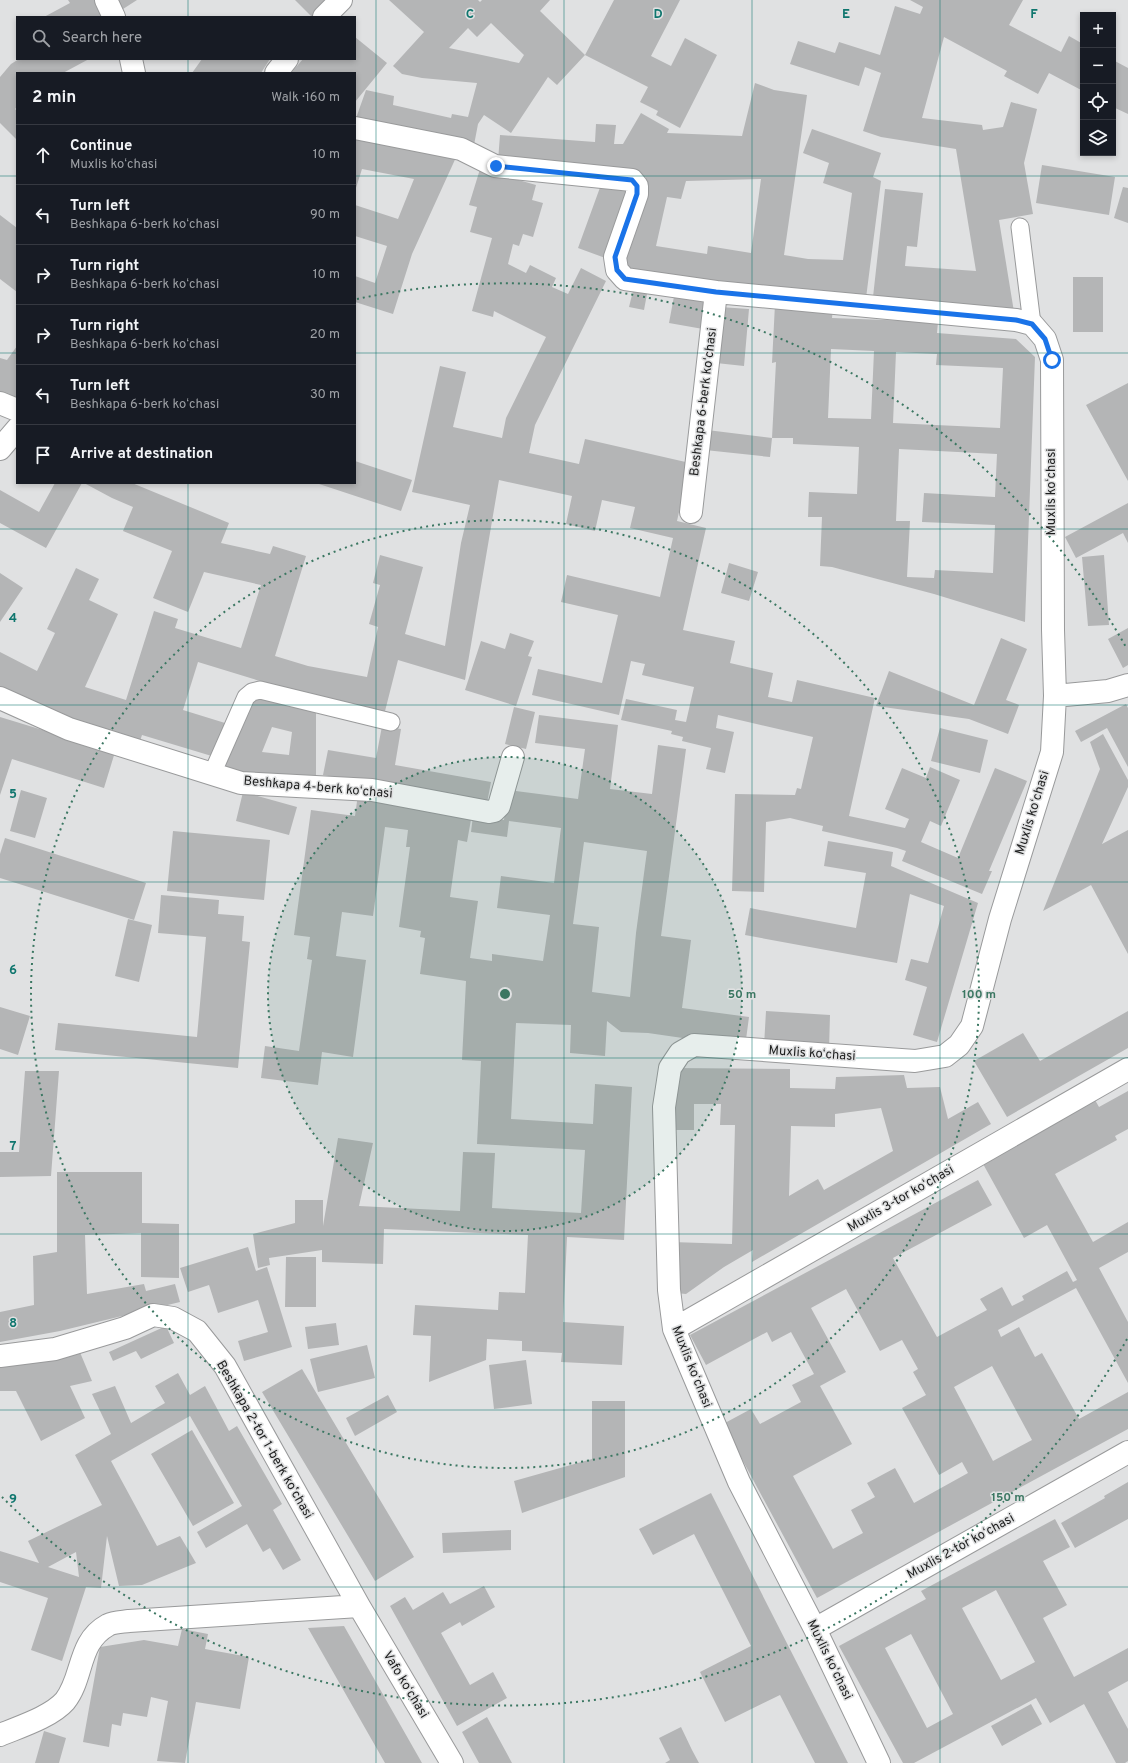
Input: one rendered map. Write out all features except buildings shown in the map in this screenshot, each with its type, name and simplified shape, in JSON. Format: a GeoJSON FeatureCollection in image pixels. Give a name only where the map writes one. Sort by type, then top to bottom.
{"type":"FeatureCollection","features":[{"type":"Feature","properties":{"kind":"street"},"geometry":{"type":"LineString","coordinates":[[106,0],[114,16]]}},
{"type":"Feature","properties":{"kind":"street"},"geometry":{"type":"LineString","coordinates":[[325,16],[341,0]]}},
{"type":"Feature","properties":{"kind":"street"},"geometry":{"type":"LineString","coordinates":[[131,60],[134,72]]}},
{"type":"Feature","properties":{"kind":"street"},"geometry":{"type":"LineString","coordinates":[[277,72],[287,60]]}},
{"type":"Feature","properties":{"kind":"street"},"geometry":{"type":"LineString","coordinates":[[356,128],[461,149],[496,166],[632,180],[637,186],[637,194],[615,257],[617,270],[625,279],[716,292],[1016,320],[1032,324]]}},
{"type":"Feature","properties":{"kind":"street","name":"Beshkapa 6-berk koʻchasi"},"geometry":{"type":"LineString","coordinates":[[691,512],[716,292]]}},
{"type":"Feature","properties":{"kind":"street","name":"Muxlis koʻchasi"},"geometry":{"type":"LineString","coordinates":[[878,1763],[814,1630],[739,1482],[674,1329],[669,1290],[664,1107],[670,1068],[680,1053],[694,1045],[915,1061],[945,1056],[959,1045],[972,1026],[1000,920],[1052,752],[1056,696],[1052,622],[1052,360],[1045,339],[1032,324]]}},
{"type":"Feature","properties":{"kind":"street"},"geometry":{"type":"LineString","coordinates":[[0,403],[16,410]]}},
{"type":"Feature","properties":{"kind":"street"},"geometry":{"type":"LineString","coordinates":[[0,449],[16,430]]}},
{"type":"Feature","properties":{"kind":"street"},"geometry":{"type":"LineString","coordinates":[[1056,696],[1108,690],[1128,685]]}},
{"type":"Feature","properties":{"kind":"street","name":"Beshkapa 4-berk koʻchasi"},"geometry":{"type":"LineString","coordinates":[[0,698],[69,728],[241,783],[372,790],[488,812],[494,811],[499,806],[513,757]]}},
{"type":"Feature","properties":{"kind":"street","name":"Muxlis 3-tor koʻchasi"},"geometry":{"type":"LineString","coordinates":[[674,1329],[1128,1069]]}},
{"type":"Feature","properties":{"kind":"street","name":"Beshkapa 2-tor 1-berk koʼchasi"},"geometry":{"type":"LineString","coordinates":[[0,1356],[55,1349],[124,1328],[153,1315],[173,1318],[197,1331],[224,1366],[359,1606]]}},
{"type":"Feature","properties":{"kind":"street","name":"Muxlis 2-tor koʻchasi"},"geometry":{"type":"LineString","coordinates":[[814,1630],[1128,1452]]}},
{"type":"Feature","properties":{"kind":"street"},"geometry":{"type":"LineString","coordinates":[[0,1735],[53,1711],[64,1701],[73,1685],[84,1651],[95,1634],[109,1625],[129,1621],[359,1606]]}},
{"type":"Feature","properties":{"kind":"street","name":"Vafo koʻchasi"},"geometry":{"type":"LineString","coordinates":[[359,1606],[452,1763]]}},
{"type":"Feature","properties":{"kind":"lane"},"geometry":{"type":"LineString","coordinates":[[1020,227],[1032,324]]}},
{"type":"Feature","properties":{"kind":"lane"},"geometry":{"type":"LineString","coordinates":[[212,774],[246,697],[252,692],[260,690],[391,722]]}},
{"type":"Feature","properties":{"kind":"route"},"geometry":{"type":"LineString","coordinates":[[496,166],[632,180],[637,186],[637,194],[615,257],[617,270],[625,279],[716,292],[1016,320],[1032,324],[1045,339],[1052,360]]}}]}
